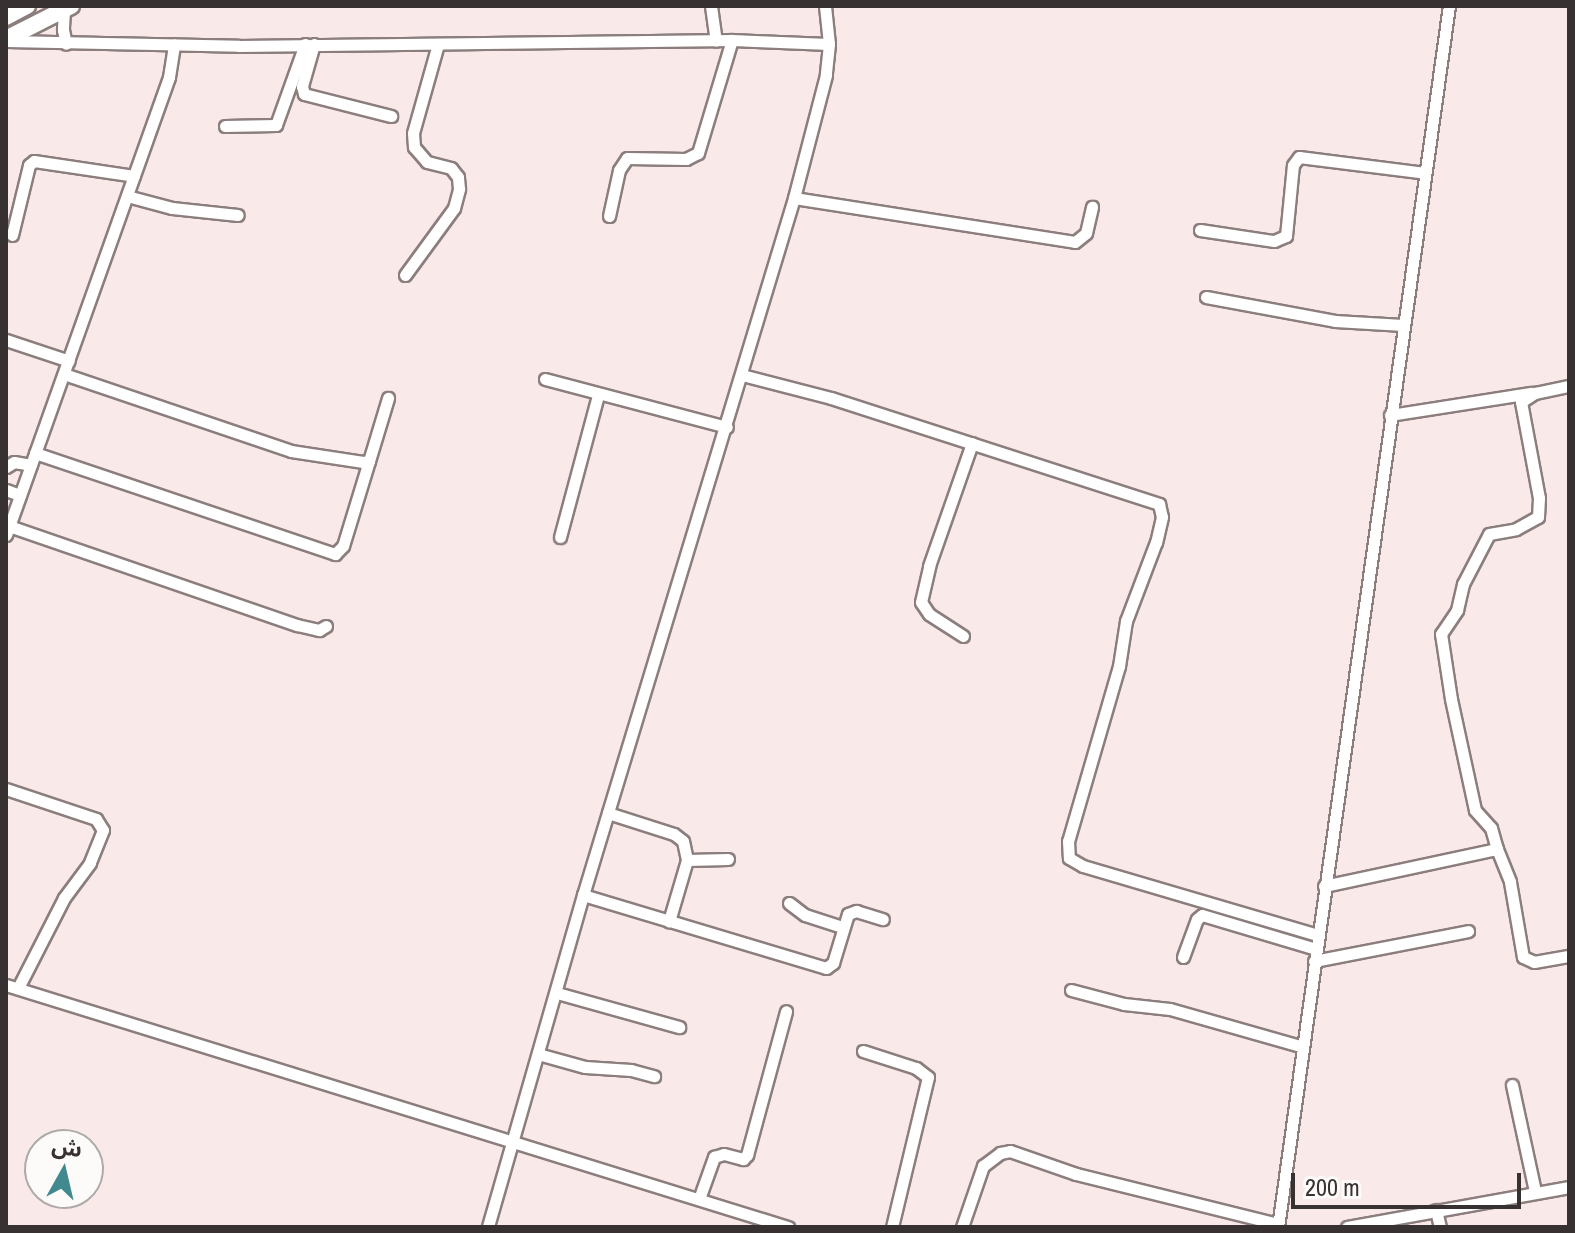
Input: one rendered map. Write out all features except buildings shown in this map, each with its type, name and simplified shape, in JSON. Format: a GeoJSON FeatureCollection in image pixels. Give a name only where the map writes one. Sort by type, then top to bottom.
{"type":"FeatureCollection","features":[{"type":"Feature","properties":{"kind":"highway"},"geometry":{"type":"LineString","coordinates":[[6,17],[27,6]]}},
{"type":"Feature","properties":{"kind":"highway"},"geometry":{"type":"LineString","coordinates":[[6,40],[68,8]]}},
{"type":"Feature","properties":{"kind":"street"},"geometry":{"type":"LineString","coordinates":[[711,6],[716,41]]}},
{"type":"Feature","properties":{"kind":"street"},"geometry":{"type":"LineString","coordinates":[[488,1227],[583,895],[794,198],[826,75],[829,44],[825,6]]}},
{"type":"Feature","properties":{"kind":"street"},"geometry":{"type":"LineString","coordinates":[[962,1227],[983,1166],[1000,1153],[1010,1151],[1076,1174],[1278,1226],[1449,6]]}},
{"type":"Feature","properties":{"kind":"street"},"geometry":{"type":"LineString","coordinates":[[66,44],[63,30],[68,8]]}},
{"type":"Feature","properties":{"kind":"street"},"geometry":{"type":"LineString","coordinates":[[6,40],[66,44],[732,40],[829,44]]}},
{"type":"Feature","properties":{"kind":"street"},"geometry":{"type":"LineString","coordinates":[[609,216],[619,170],[627,158],[686,159],[698,153],[732,40]]}},
{"type":"Feature","properties":{"kind":"street"},"geometry":{"type":"LineString","coordinates":[[174,44],[169,77],[8,530],[297,625],[319,630],[326,626]]}},
{"type":"Feature","properties":{"kind":"street"},"geometry":{"type":"LineString","coordinates":[[309,44],[302,86],[304,94],[391,116]]}},
{"type":"Feature","properties":{"kind":"street"},"geometry":{"type":"LineString","coordinates":[[225,126],[276,125],[309,44]]}},
{"type":"Feature","properties":{"kind":"street"},"geometry":{"type":"LineString","coordinates":[[405,275],[454,208],[459,189],[458,177],[451,168],[427,162],[414,147],[413,133],[438,44]]}},
{"type":"Feature","properties":{"kind":"street"},"geometry":{"type":"LineString","coordinates":[[1200,230],[1274,241],[1286,236],[1293,165],[1299,157],[1425,173]]}},
{"type":"Feature","properties":{"kind":"street"},"geometry":{"type":"LineString","coordinates":[[12,235],[29,165],[34,161],[134,176]]}},
{"type":"Feature","properties":{"kind":"street"},"geometry":{"type":"LineString","coordinates":[[127,196],[172,208],[238,215]]}},
{"type":"Feature","properties":{"kind":"street"},"geometry":{"type":"LineString","coordinates":[[794,198],[1075,242],[1086,233],[1092,207]]}},
{"type":"Feature","properties":{"kind":"street"},"geometry":{"type":"LineString","coordinates":[[1206,297],[1335,321],[1403,325]]}},
{"type":"Feature","properties":{"kind":"street"},"geometry":{"type":"LineString","coordinates":[[6,340],[69,361]]}},
{"type":"Feature","properties":{"kind":"street"},"geometry":{"type":"LineString","coordinates":[[64,374],[291,451],[335,460],[369,461]]}},
{"type":"Feature","properties":{"kind":"street"},"geometry":{"type":"LineString","coordinates":[[742,375],[1147,497],[1162,507],[1156,542],[1126,621],[1119,666],[1068,841],[1069,858],[1083,866],[1317,935]]}},
{"type":"Feature","properties":{"kind":"street"},"geometry":{"type":"LineString","coordinates":[[545,379],[727,427]]}},
{"type":"Feature","properties":{"kind":"street"},"geometry":{"type":"LineString","coordinates":[[1390,415],[1569,386]]}},
{"type":"Feature","properties":{"kind":"street"},"geometry":{"type":"LineString","coordinates":[[1535,393],[1521,402],[1539,498],[1538,517],[1516,529],[1489,534],[1463,584],[1457,610],[1441,634],[1451,699],[1475,810],[1491,828],[1510,882],[1523,957],[1534,962],[1569,956]]}},
{"type":"Feature","properties":{"kind":"street"},"geometry":{"type":"LineString","coordinates":[[560,537],[598,395]]}},
{"type":"Feature","properties":{"kind":"street"},"geometry":{"type":"LineString","coordinates":[[6,467],[14,462],[33,459],[335,554],[343,546],[388,398]]}},
{"type":"Feature","properties":{"kind":"street"},"geometry":{"type":"LineString","coordinates":[[963,636],[929,614],[921,602],[929,566],[972,443]]}},
{"type":"Feature","properties":{"kind":"street"},"geometry":{"type":"LineString","coordinates":[[6,490],[20,495]]}},
{"type":"Feature","properties":{"kind":"street"},"geometry":{"type":"LineString","coordinates":[[6,789],[96,819],[103,830],[90,863],[64,898],[12,987],[513,1139],[788,1227]]}},
{"type":"Feature","properties":{"kind":"street"},"geometry":{"type":"LineString","coordinates":[[608,813],[674,834],[683,841],[687,860],[669,921]]}},
{"type":"Feature","properties":{"kind":"street"},"geometry":{"type":"LineString","coordinates":[[1324,886],[1497,849]]}},
{"type":"Feature","properties":{"kind":"street"},"geometry":{"type":"LineString","coordinates":[[687,860],[728,859]]}},
{"type":"Feature","properties":{"kind":"street"},"geometry":{"type":"LineString","coordinates":[[583,895],[826,968],[833,963],[842,927],[851,912],[883,919]]}},
{"type":"Feature","properties":{"kind":"street"},"geometry":{"type":"LineString","coordinates":[[789,903],[805,915],[842,927]]}},
{"type":"Feature","properties":{"kind":"street"},"geometry":{"type":"LineString","coordinates":[[1183,957],[1197,919],[1202,915],[1315,955],[1468,931]]}},
{"type":"Feature","properties":{"kind":"street"},"geometry":{"type":"LineString","coordinates":[[1071,990],[1124,1004],[1170,1009],[1303,1047]]}},
{"type":"Feature","properties":{"kind":"street"},"geometry":{"type":"LineString","coordinates":[[557,993],[679,1027]]}},
{"type":"Feature","properties":{"kind":"street"},"geometry":{"type":"LineString","coordinates":[[699,1199],[714,1157],[724,1154],[743,1159],[747,1155],[786,1011]]}},
{"type":"Feature","properties":{"kind":"street"},"geometry":{"type":"LineString","coordinates":[[863,1051],[916,1068],[928,1077],[892,1227]]}},
{"type":"Feature","properties":{"kind":"street"},"geometry":{"type":"LineString","coordinates":[[538,1054],[585,1067],[631,1070],[654,1076]]}},
{"type":"Feature","properties":{"kind":"street"},"geometry":{"type":"LineString","coordinates":[[1512,1085],[1535,1191]]}},
{"type":"Feature","properties":{"kind":"street"},"geometry":{"type":"LineString","coordinates":[[1347,1227],[1376,1225],[1436,1210],[1569,1187]]}},
{"type":"Feature","properties":{"kind":"street"},"geometry":{"type":"LineString","coordinates":[[1436,1210],[1440,1227]]}}]}
